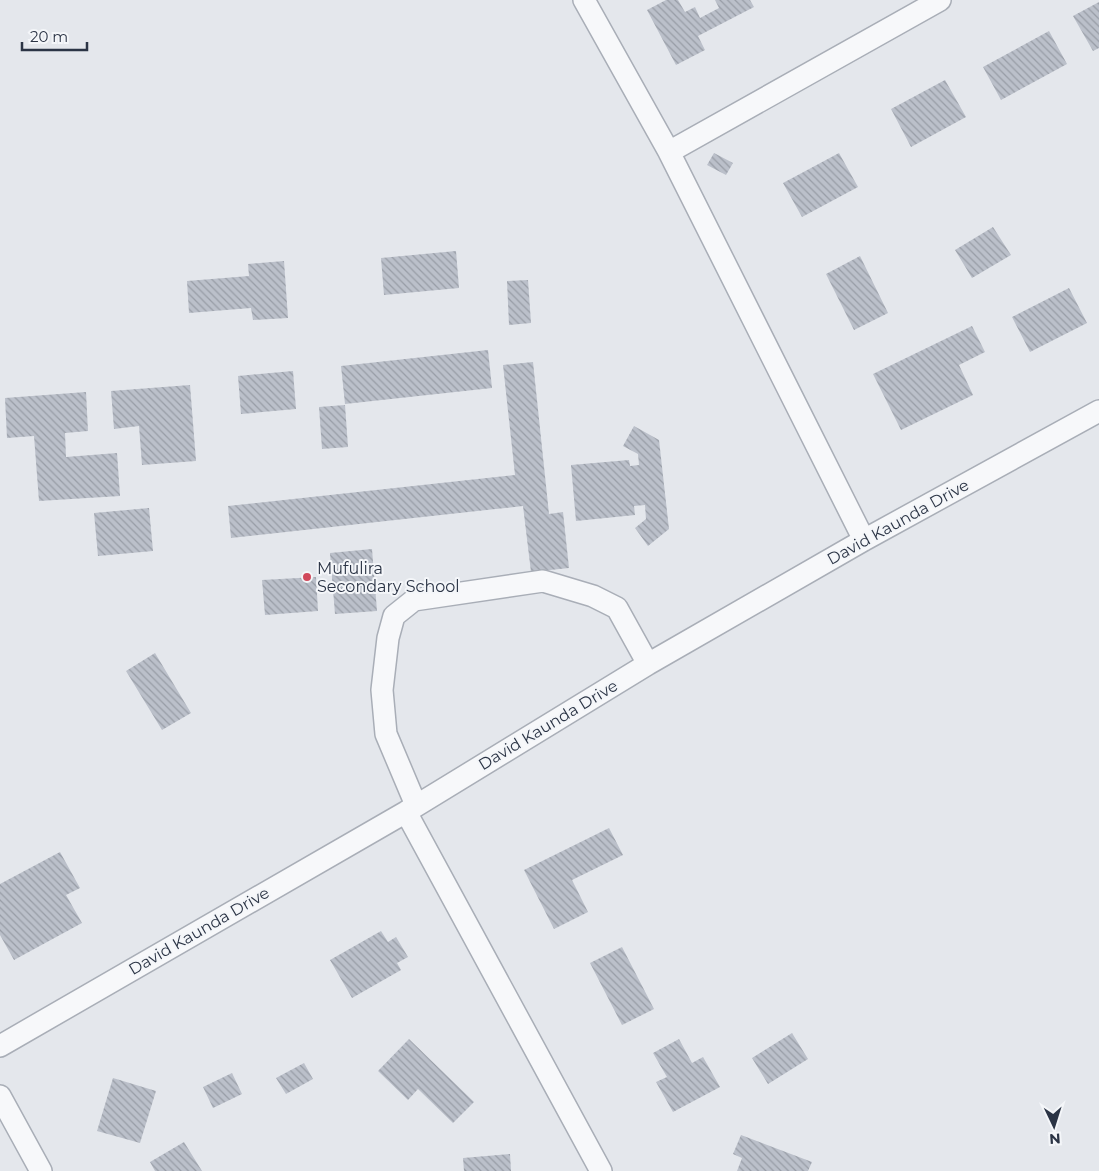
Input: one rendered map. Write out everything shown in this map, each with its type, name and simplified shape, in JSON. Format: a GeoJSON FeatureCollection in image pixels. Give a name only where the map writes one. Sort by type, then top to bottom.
{"type":"FeatureCollection","features":[{"type":"Feature","properties":{"kind":"street"},"geometry":{"type":"LineString","coordinates":[[584,0],[669,152],[864,540]]}},
{"type":"Feature","properties":{"kind":"street"},"geometry":{"type":"LineString","coordinates":[[669,152],[940,0]]}},
{"type":"Feature","properties":{"kind":"street","name":"David Kaunda Drive"},"geometry":{"type":"LineString","coordinates":[[0,1046],[411,809],[648,664],[864,540],[1099,411]]}},
{"type":"Feature","properties":{"kind":"street"},"geometry":{"type":"LineString","coordinates":[[601,1171],[411,809],[386,734],[382,690],[388,638],[394,616],[414,600],[543,581],[593,596],[617,608],[648,664]]}},
{"type":"Feature","properties":{"kind":"street"},"geometry":{"type":"LineString","coordinates":[[0,1096],[41,1171]]}},
{"type":"Feature","properties":{"kind":"building"},"geometry":{"type":"Polygon","coordinates":[[[666,0],[678,0],[685,12],[695,7],[700,18],[719,8],[715,0],[750,0],[754,7],[698,36],[705,50],[676,65],[647,10],[666,0]]]}},
{"type":"Feature","properties":{"kind":"building"},"geometry":{"type":"Polygon","coordinates":[[[1099,2],[1099,48],[1093,51],[1073,16],[1099,2]]]}},
{"type":"Feature","properties":{"kind":"building"},"geometry":{"type":"Polygon","coordinates":[[[1049,31],[1067,64],[1001,100],[983,67],[1049,31]]]}},
{"type":"Feature","properties":{"kind":"building"},"geometry":{"type":"Polygon","coordinates":[[[945,80],[966,117],[911,147],[891,109],[945,80]]]}},
{"type":"Feature","properties":{"kind":"building"},"geometry":{"type":"Polygon","coordinates":[[[714,153],[733,163],[726,175],[707,165],[714,153]]]}},
{"type":"Feature","properties":{"kind":"building"},"geometry":{"type":"Polygon","coordinates":[[[839,153],[858,187],[802,217],[783,183],[839,153]]]}},
{"type":"Feature","properties":{"kind":"building"},"geometry":{"type":"Polygon","coordinates":[[[993,227],[1011,255],[972,278],[955,250],[993,227]]]}},
{"type":"Feature","properties":{"kind":"building"},"geometry":{"type":"Polygon","coordinates":[[[456,251],[459,288],[384,295],[381,258],[456,251]]]}},
{"type":"Feature","properties":{"kind":"building"},"geometry":{"type":"Polygon","coordinates":[[[860,256],[888,313],[854,330],[826,274],[860,256]]]}},
{"type":"Feature","properties":{"kind":"building"},"geometry":{"type":"Polygon","coordinates":[[[284,261],[288,318],[253,320],[251,308],[189,313],[187,281],[249,276],[248,264],[284,261]]]}},
{"type":"Feature","properties":{"kind":"building"},"geometry":{"type":"Polygon","coordinates":[[[528,280],[531,323],[509,325],[507,281],[528,280]]]}},
{"type":"Feature","properties":{"kind":"building"},"geometry":{"type":"Polygon","coordinates":[[[1069,288],[1087,323],[1030,352],[1012,317],[1069,288]]]}},
{"type":"Feature","properties":{"kind":"building"},"geometry":{"type":"Polygon","coordinates":[[[972,326],[985,352],[959,365],[973,395],[901,430],[873,374],[972,326]]]}},
{"type":"Feature","properties":{"kind":"building"},"geometry":{"type":"Polygon","coordinates":[[[488,350],[492,388],[345,404],[341,366],[488,350]]]}},
{"type":"Feature","properties":{"kind":"building"},"geometry":{"type":"Polygon","coordinates":[[[533,362],[549,514],[563,512],[569,568],[531,572],[523,506],[231,538],[228,506],[515,475],[503,365],[533,362]]]}},
{"type":"Feature","properties":{"kind":"building"},"geometry":{"type":"Polygon","coordinates":[[[293,371],[296,409],[241,414],[238,376],[293,371]]]}},
{"type":"Feature","properties":{"kind":"building"},"geometry":{"type":"Polygon","coordinates":[[[190,385],[196,461],[142,465],[139,426],[114,429],[111,391],[190,385]]]}},
{"type":"Feature","properties":{"kind":"building"},"geometry":{"type":"Polygon","coordinates":[[[86,392],[88,431],[65,433],[66,457],[117,453],[120,496],[39,501],[34,436],[7,438],[5,398],[86,392]]]}},
{"type":"Feature","properties":{"kind":"building"},"geometry":{"type":"Polygon","coordinates":[[[345,405],[348,447],[322,449],[319,407],[345,405]]]}},
{"type":"Feature","properties":{"kind":"building"},"geometry":{"type":"Polygon","coordinates":[[[634,426],[659,440],[669,529],[648,546],[635,528],[646,519],[645,505],[634,506],[635,515],[576,521],[571,465],[629,460],[630,466],[639,465],[638,454],[623,446],[634,426]]]}},
{"type":"Feature","properties":{"kind":"building"},"geometry":{"type":"Polygon","coordinates":[[[149,508],[153,551],[98,556],[94,513],[149,508]]]}},
{"type":"Feature","properties":{"kind":"building"},"geometry":{"type":"Polygon","coordinates":[[[372,549],[377,611],[335,614],[330,553],[372,549]]]}},
{"type":"Feature","properties":{"kind":"building"},"geometry":{"type":"Polygon","coordinates":[[[316,577],[318,611],[265,615],[262,580],[316,577]]]}},
{"type":"Feature","properties":{"kind":"building"},"geometry":{"type":"Polygon","coordinates":[[[155,653],[191,713],[162,730],[126,671],[155,653]]]}},
{"type":"Feature","properties":{"kind":"building"},"geometry":{"type":"Polygon","coordinates":[[[609,828],[623,855],[572,880],[588,912],[554,929],[524,870],[609,828]]]}},
{"type":"Feature","properties":{"kind":"building"},"geometry":{"type":"Polygon","coordinates":[[[60,852],[80,888],[66,895],[82,923],[14,960],[0,935],[0,884],[60,852]]]}},
{"type":"Feature","properties":{"kind":"building"},"geometry":{"type":"Polygon","coordinates":[[[381,931],[388,942],[396,937],[408,957],[397,963],[401,970],[352,998],[330,960],[381,931]]]}},
{"type":"Feature","properties":{"kind":"building"},"geometry":{"type":"Polygon","coordinates":[[[622,947],[654,1009],[622,1025],[590,963],[622,947]]]}},
{"type":"Feature","properties":{"kind":"building"},"geometry":{"type":"Polygon","coordinates":[[[792,1033],[808,1059],[768,1084],[752,1058],[792,1033]]]}},
{"type":"Feature","properties":{"kind":"building"},"geometry":{"type":"Polygon","coordinates":[[[409,1039],[474,1102],[453,1123],[418,1089],[408,1100],[378,1071],[409,1039]]]}},
{"type":"Feature","properties":{"kind":"building"},"geometry":{"type":"Polygon","coordinates":[[[679,1039],[692,1063],[703,1057],[720,1087],[673,1112],[656,1082],[667,1077],[653,1053],[679,1039]]]}},
{"type":"Feature","properties":{"kind":"building"},"geometry":{"type":"Polygon","coordinates":[[[304,1063],[313,1079],[286,1094],[276,1078],[304,1063]]]}},
{"type":"Feature","properties":{"kind":"building"},"geometry":{"type":"Polygon","coordinates":[[[232,1073],[242,1094],[213,1108],[203,1087],[232,1073]]]}},
{"type":"Feature","properties":{"kind":"building"},"geometry":{"type":"Polygon","coordinates":[[[113,1078],[156,1091],[140,1143],[97,1131],[113,1078]]]}},
{"type":"Feature","properties":{"kind":"building"},"geometry":{"type":"Polygon","coordinates":[[[741,1135],[812,1162],[808,1171],[737,1171],[742,1158],[733,1154],[741,1135]]]}},
{"type":"Feature","properties":{"kind":"building"},"geometry":{"type":"Polygon","coordinates":[[[184,1142],[202,1171],[155,1171],[150,1162],[184,1142]]]}},
{"type":"Feature","properties":{"kind":"building"},"geometry":{"type":"Polygon","coordinates":[[[510,1154],[511,1171],[464,1171],[463,1158],[510,1154]]]}},
{"type":"Feature","properties":{"kind":"place","name":"Mufulira Secondary School"},"geometry":{"type":"Point","coordinates":[307,577]}}]}
